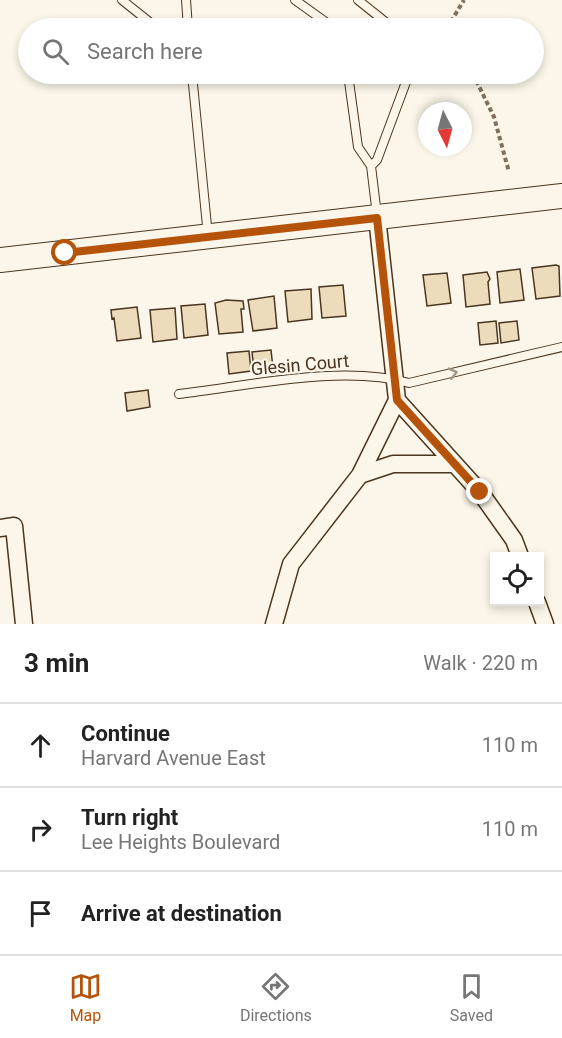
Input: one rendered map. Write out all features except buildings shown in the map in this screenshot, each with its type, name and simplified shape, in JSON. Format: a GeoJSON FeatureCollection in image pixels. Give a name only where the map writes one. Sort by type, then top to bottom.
{"type":"FeatureCollection","features":[{"type":"Feature","properties":{"kind":"main road"},"geometry":{"type":"LineString","coordinates":[[0,260],[562,196]]}},
{"type":"Feature","properties":{"kind":"street"},"geometry":{"type":"LineString","coordinates":[[274,624],[291,564],[360,476],[397,400],[377,218]]}},
{"type":"Feature","properties":{"kind":"street"},"geometry":{"type":"LineString","coordinates":[[397,400],[480,492],[514,540],[518,552]]}},
{"type":"Feature","properties":{"kind":"street"},"geometry":{"type":"LineString","coordinates":[[360,476],[393,464],[454,464]]}},
{"type":"Feature","properties":{"kind":"street"},"geometry":{"type":"LineString","coordinates":[[7,527],[24,624]]}},
{"type":"Feature","properties":{"kind":"street"},"geometry":{"type":"LineString","coordinates":[[538,606],[545,624]]}},
{"type":"Feature","properties":{"kind":"lane"},"geometry":{"type":"LineString","coordinates":[[122,0],[144,18]]}},
{"type":"Feature","properties":{"kind":"lane"},"geometry":{"type":"LineString","coordinates":[[186,0],[187,18]]}},
{"type":"Feature","properties":{"kind":"lane"},"geometry":{"type":"LineString","coordinates":[[296,0],[320,18]]}},
{"type":"Feature","properties":{"kind":"lane"},"geometry":{"type":"LineString","coordinates":[[358,0],[380,18]]}},
{"type":"Feature","properties":{"kind":"lane"},"geometry":{"type":"LineString","coordinates":[[193,84],[208,236]]}},
{"type":"Feature","properties":{"kind":"lane"},"geometry":{"type":"LineString","coordinates":[[349,84],[358,147],[371,166],[377,218]]}},
{"type":"Feature","properties":{"kind":"lane"},"geometry":{"type":"LineString","coordinates":[[371,166],[377,160],[404,84]]}},
{"type":"Feature","properties":{"kind":"lane","name":"Glesin Court"},"geometry":{"type":"LineString","coordinates":[[179,394],[335,375],[396,379],[410,383],[562,347]]}},
{"type":"Feature","properties":{"kind":"path"},"geometry":{"type":"LineString","coordinates":[[453,18],[465,0]]}},
{"type":"Feature","properties":{"kind":"path"},"geometry":{"type":"LineString","coordinates":[[477,84],[494,117],[509,172]]}},
{"type":"Feature","properties":{"kind":"route"},"geometry":{"type":"LineString","coordinates":[[65,253],[377,218],[397,400],[480,492]]}}]}
